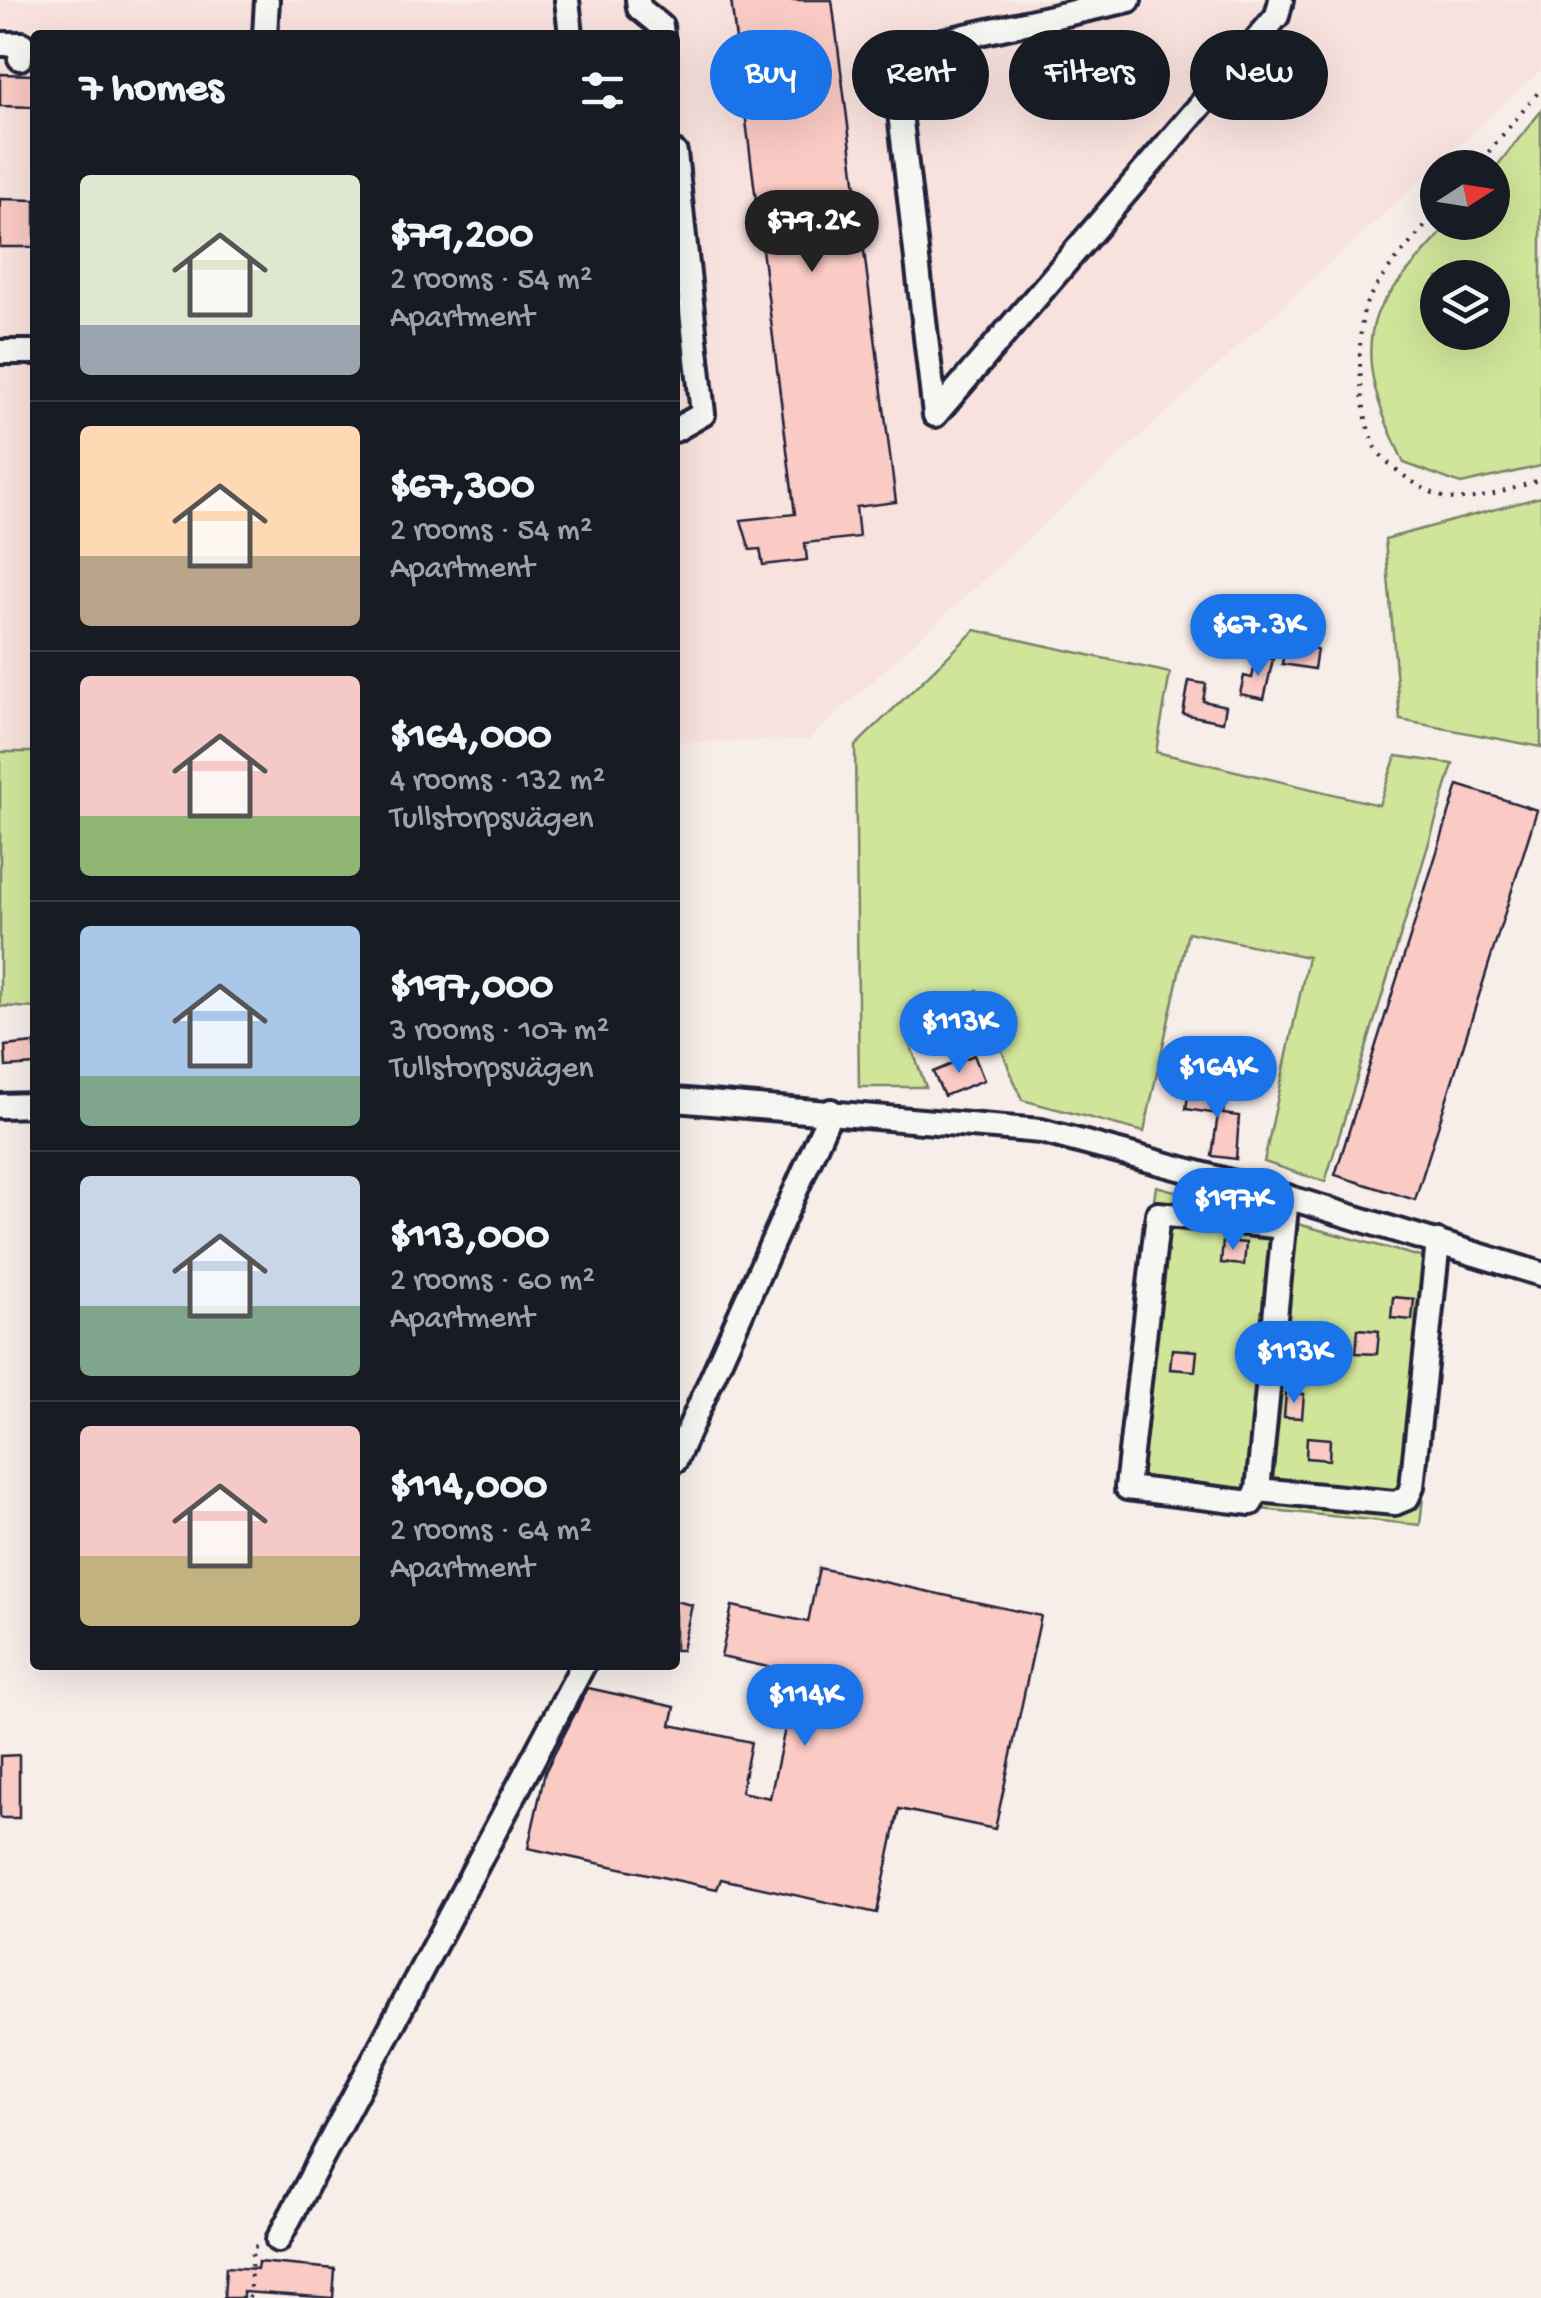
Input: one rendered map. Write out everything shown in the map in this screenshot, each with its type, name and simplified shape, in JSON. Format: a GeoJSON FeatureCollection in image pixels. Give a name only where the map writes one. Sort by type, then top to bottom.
{"type":"FeatureCollection","features":[{"type":"Feature","properties":{"kind":"street"},"geometry":{"type":"LineString","coordinates":[[265,30],[266,0]]}},
{"type":"Feature","properties":{"kind":"street"},"geometry":{"type":"LineString","coordinates":[[567,0],[570,30]]}},
{"type":"Feature","properties":{"kind":"street"},"geometry":{"type":"LineString","coordinates":[[638,0],[639,8],[661,30]]}},
{"type":"Feature","properties":{"kind":"street"},"geometry":{"type":"LineString","coordinates":[[1129,0],[893,52],[935,415],[1277,16],[1282,0]]}},
{"type":"Feature","properties":{"kind":"street"},"geometry":{"type":"LineString","coordinates":[[0,44],[22,44],[20,58]]}},
{"type":"Feature","properties":{"kind":"street"},"geometry":{"type":"LineString","coordinates":[[680,200],[703,414],[680,427]]}},
{"type":"Feature","properties":{"kind":"street"},"geometry":{"type":"LineString","coordinates":[[0,352],[30,352]]}},
{"type":"Feature","properties":{"kind":"street"},"geometry":{"type":"LineString","coordinates":[[680,1100],[1040,1131],[1287,1197],[1541,1274]]}},
{"type":"Feature","properties":{"kind":"street"},"geometry":{"type":"LineString","coordinates":[[0,1106],[30,1106]]}},
{"type":"Feature","properties":{"kind":"street"},"geometry":{"type":"LineString","coordinates":[[680,1450],[831,1111]]}},
{"type":"Feature","properties":{"kind":"street"},"geometry":{"type":"LineString","coordinates":[[1284,1227],[1158,1214],[1126,1488],[1251,1503],[1258,1490],[1287,1197]]}},
{"type":"Feature","properties":{"kind":"street"},"geometry":{"type":"LineString","coordinates":[[1258,1490],[1395,1503],[1407,1498],[1412,1486],[1438,1242]]}},
{"type":"Feature","properties":{"kind":"street"},"geometry":{"type":"LineString","coordinates":[[278,2240],[581,1670]]}},
{"type":"Feature","properties":{"kind":"path"},"geometry":{"type":"LineString","coordinates":[[1490,150],[1541,88]]}},
{"type":"Feature","properties":{"kind":"path"},"geometry":{"type":"LineString","coordinates":[[1420,235],[1364,308],[1360,352],[1363,404],[1377,452],[1406,477],[1446,498],[1502,494],[1541,479]]}},
{"type":"Feature","properties":{"kind":"path"},"geometry":{"type":"LineString","coordinates":[[249,2298],[253,2248],[278,2240]]}},
{"type":"Feature","properties":{"kind":"shaded area"},"geometry":{"type":"Polygon","coordinates":[[[0,0],[1541,0],[1541,70],[1453,150],[1420,150],[1420,181],[808,740],[680,742],[680,30],[30,30],[30,752],[0,752],[0,0]]]}},
{"type":"Feature","properties":{"kind":"green space"},"geometry":{"type":"Polygon","coordinates":[[[1541,111],[1541,466],[1461,484],[1404,463],[1376,390],[1370,352],[1377,314],[1435,240],[1510,240],[1510,150],[1541,111]]]}},
{"type":"Feature","properties":{"kind":"green space"},"geometry":{"type":"Polygon","coordinates":[[[1541,497],[1541,747],[1400,720],[1385,539],[1541,497]]]}},
{"type":"Feature","properties":{"kind":"green space"},"geometry":{"type":"Polygon","coordinates":[[[975,630],[1170,673],[1156,752],[1379,805],[1396,756],[1453,764],[1325,1182],[1264,1162],[1308,957],[1188,932],[1144,1132],[1022,1100],[977,990],[903,1025],[926,1087],[859,1087],[855,746],[975,630]]]}},
{"type":"Feature","properties":{"kind":"green space"},"geometry":{"type":"Polygon","coordinates":[[[0,752],[30,752],[30,1008],[0,1006],[0,752]]]}},
{"type":"Feature","properties":{"kind":"green space"},"geometry":{"type":"Polygon","coordinates":[[[1156,1186],[1447,1264],[1420,1525],[1113,1494],[1156,1186]]]}},
{"type":"Feature","properties":{"kind":"building"},"geometry":{"type":"Polygon","coordinates":[[[731,0],[832,0],[896,502],[856,507],[859,537],[805,543],[807,560],[763,565],[760,549],[750,550],[741,520],[795,514],[746,120],[832,120],[832,30],[735,30],[731,0]]]}},
{"type":"Feature","properties":{"kind":"building"},"geometry":{"type":"Polygon","coordinates":[[[0,74],[30,75],[30,107],[0,106],[0,74]]]}},
{"type":"Feature","properties":{"kind":"building"},"geometry":{"type":"Polygon","coordinates":[[[0,199],[30,200],[30,247],[0,247],[0,199]]]}},
{"type":"Feature","properties":{"kind":"building"},"geometry":{"type":"Polygon","coordinates":[[[1285,644],[1317,649],[1314,669],[1282,664],[1285,644]]]}},
{"type":"Feature","properties":{"kind":"building"},"geometry":{"type":"Polygon","coordinates":[[[1257,656],[1273,659],[1264,699],[1240,694],[1244,676],[1252,678],[1257,656]]]}},
{"type":"Feature","properties":{"kind":"building"},"geometry":{"type":"Polygon","coordinates":[[[1189,681],[1206,684],[1203,701],[1226,706],[1223,722],[1183,714],[1189,681]]]}},
{"type":"Feature","properties":{"kind":"building"},"geometry":{"type":"Polygon","coordinates":[[[1458,785],[1537,810],[1415,1200],[1335,1175],[1458,785]]]}},
{"type":"Feature","properties":{"kind":"building"},"geometry":{"type":"Polygon","coordinates":[[[30,1044],[30,1065],[6,1067],[5,1046],[30,1044]]]}},
{"type":"Feature","properties":{"kind":"building"},"geometry":{"type":"Polygon","coordinates":[[[974,1055],[984,1080],[944,1096],[933,1072],[974,1055]]]}},
{"type":"Feature","properties":{"kind":"building"},"geometry":{"type":"Polygon","coordinates":[[[1189,1089],[1226,1094],[1223,1114],[1239,1116],[1236,1159],[1212,1156],[1218,1114],[1186,1109],[1189,1089]]]}},
{"type":"Feature","properties":{"kind":"building"},"geometry":{"type":"Polygon","coordinates":[[[1223,1241],[1246,1243],[1244,1265],[1221,1263],[1223,1241]]]}},
{"type":"Feature","properties":{"kind":"building"},"geometry":{"type":"Polygon","coordinates":[[[1393,1297],[1414,1299],[1412,1320],[1391,1318],[1393,1297]]]}},
{"type":"Feature","properties":{"kind":"building"},"geometry":{"type":"Polygon","coordinates":[[[1358,1329],[1379,1331],[1377,1354],[1356,1353],[1358,1329]]]}},
{"type":"Feature","properties":{"kind":"building"},"geometry":{"type":"Polygon","coordinates":[[[1172,1349],[1197,1351],[1195,1371],[1170,1369],[1172,1349]]]}},
{"type":"Feature","properties":{"kind":"building"},"geometry":{"type":"Polygon","coordinates":[[[1286,1393],[1304,1394],[1302,1418],[1284,1417],[1286,1393]]]}},
{"type":"Feature","properties":{"kind":"building"},"geometry":{"type":"Polygon","coordinates":[[[1307,1437],[1330,1439],[1329,1460],[1306,1458],[1307,1437]]]}},
{"type":"Feature","properties":{"kind":"building"},"geometry":{"type":"Polygon","coordinates":[[[819,1568],[1041,1616],[995,1829],[899,1809],[877,1913],[721,1879],[717,1889],[528,1848],[545,1772],[588,1688],[675,1707],[671,1725],[751,1742],[741,1792],[770,1798],[797,1673],[721,1657],[732,1606],[808,1622],[819,1568]]]}},
{"type":"Feature","properties":{"kind":"building"},"geometry":{"type":"Polygon","coordinates":[[[680,1602],[692,1605],[680,1650],[680,1602]]]}},
{"type":"Feature","properties":{"kind":"building"},"geometry":{"type":"Polygon","coordinates":[[[19,1755],[19,1818],[0,1818],[0,1756],[19,1755]]]}},
{"type":"Feature","properties":{"kind":"building"},"geometry":{"type":"Polygon","coordinates":[[[258,2262],[335,2269],[333,2298],[243,2292],[243,2298],[224,2298],[226,2267],[257,2269],[258,2262]]]}}]}
